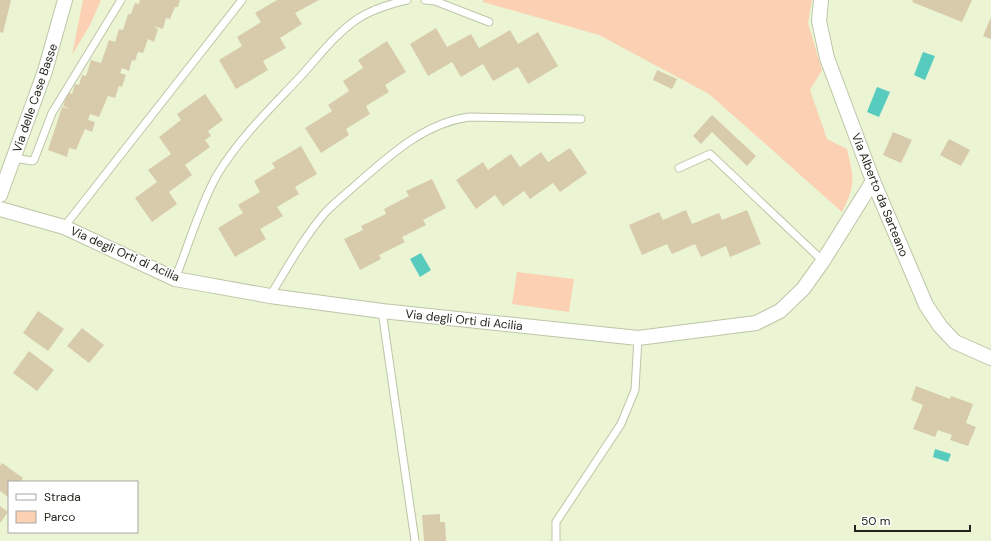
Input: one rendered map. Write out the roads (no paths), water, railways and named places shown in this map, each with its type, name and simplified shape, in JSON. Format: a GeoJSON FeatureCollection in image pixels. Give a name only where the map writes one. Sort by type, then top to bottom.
{"type":"FeatureCollection","features":[{"type":"Feature","properties":{"kind":"street","name":"Via delle Case Basse"},"geometry":{"type":"LineString","coordinates":[[0,195],[45,71],[65,0]]}},
{"type":"Feature","properties":{"kind":"street","name":"Via Alberto da Sarteano"},"geometry":{"type":"LineString","coordinates":[[821,0],[819,21],[827,58],[873,181],[926,305],[940,326],[955,342],[991,358]]}},
{"type":"Feature","properties":{"kind":"street","name":"Via degli Orti di Acilia"},"geometry":{"type":"LineString","coordinates":[[0,210],[64,227],[175,279],[270,296],[382,311],[638,338],[756,323],[780,311],[803,289],[823,261],[873,181]]}},
{"type":"Feature","properties":{"kind":"lane"},"geometry":{"type":"LineString","coordinates":[[14,158],[32,162],[35,158],[52,113],[122,0]]}},
{"type":"Feature","properties":{"kind":"lane"},"geometry":{"type":"LineString","coordinates":[[64,227],[242,0]]}},
{"type":"Feature","properties":{"kind":"lane"},"geometry":{"type":"LineString","coordinates":[[175,279],[216,177],[230,154],[252,126],[301,76],[330,43],[358,18],[384,6],[406,0]]}},
{"type":"Feature","properties":{"kind":"lane"},"geometry":{"type":"LineString","coordinates":[[425,0],[435,1],[489,22]]}},
{"type":"Feature","properties":{"kind":"lane"},"geometry":{"type":"LineString","coordinates":[[270,296],[300,248],[324,214],[392,153],[426,131],[452,120],[469,117],[581,119]]}},
{"type":"Feature","properties":{"kind":"lane"},"geometry":{"type":"LineString","coordinates":[[680,168],[710,154],[823,261]]}},
{"type":"Feature","properties":{"kind":"lane"},"geometry":{"type":"LineString","coordinates":[[382,311],[415,541]]}},
{"type":"Feature","properties":{"kind":"lane"},"geometry":{"type":"LineString","coordinates":[[556,541],[556,522],[621,424],[635,390],[638,338]]}},
{"type":"Feature","properties":{"kind":"water"},"geometry":{"type":"Polygon","coordinates":[[[923,52],[935,56],[925,80],[914,75],[923,52]]]}},
{"type":"Feature","properties":{"kind":"water"},"geometry":{"type":"Polygon","coordinates":[[[877,87],[890,92],[879,117],[867,112],[877,87]]]}},
{"type":"Feature","properties":{"kind":"water"},"geometry":{"type":"Polygon","coordinates":[[[421,253],[431,270],[420,277],[410,259],[421,253]]]}},
{"type":"Feature","properties":{"kind":"water"},"geometry":{"type":"Polygon","coordinates":[[[935,449],[951,454],[948,462],[933,457],[935,449]]]}}]}
